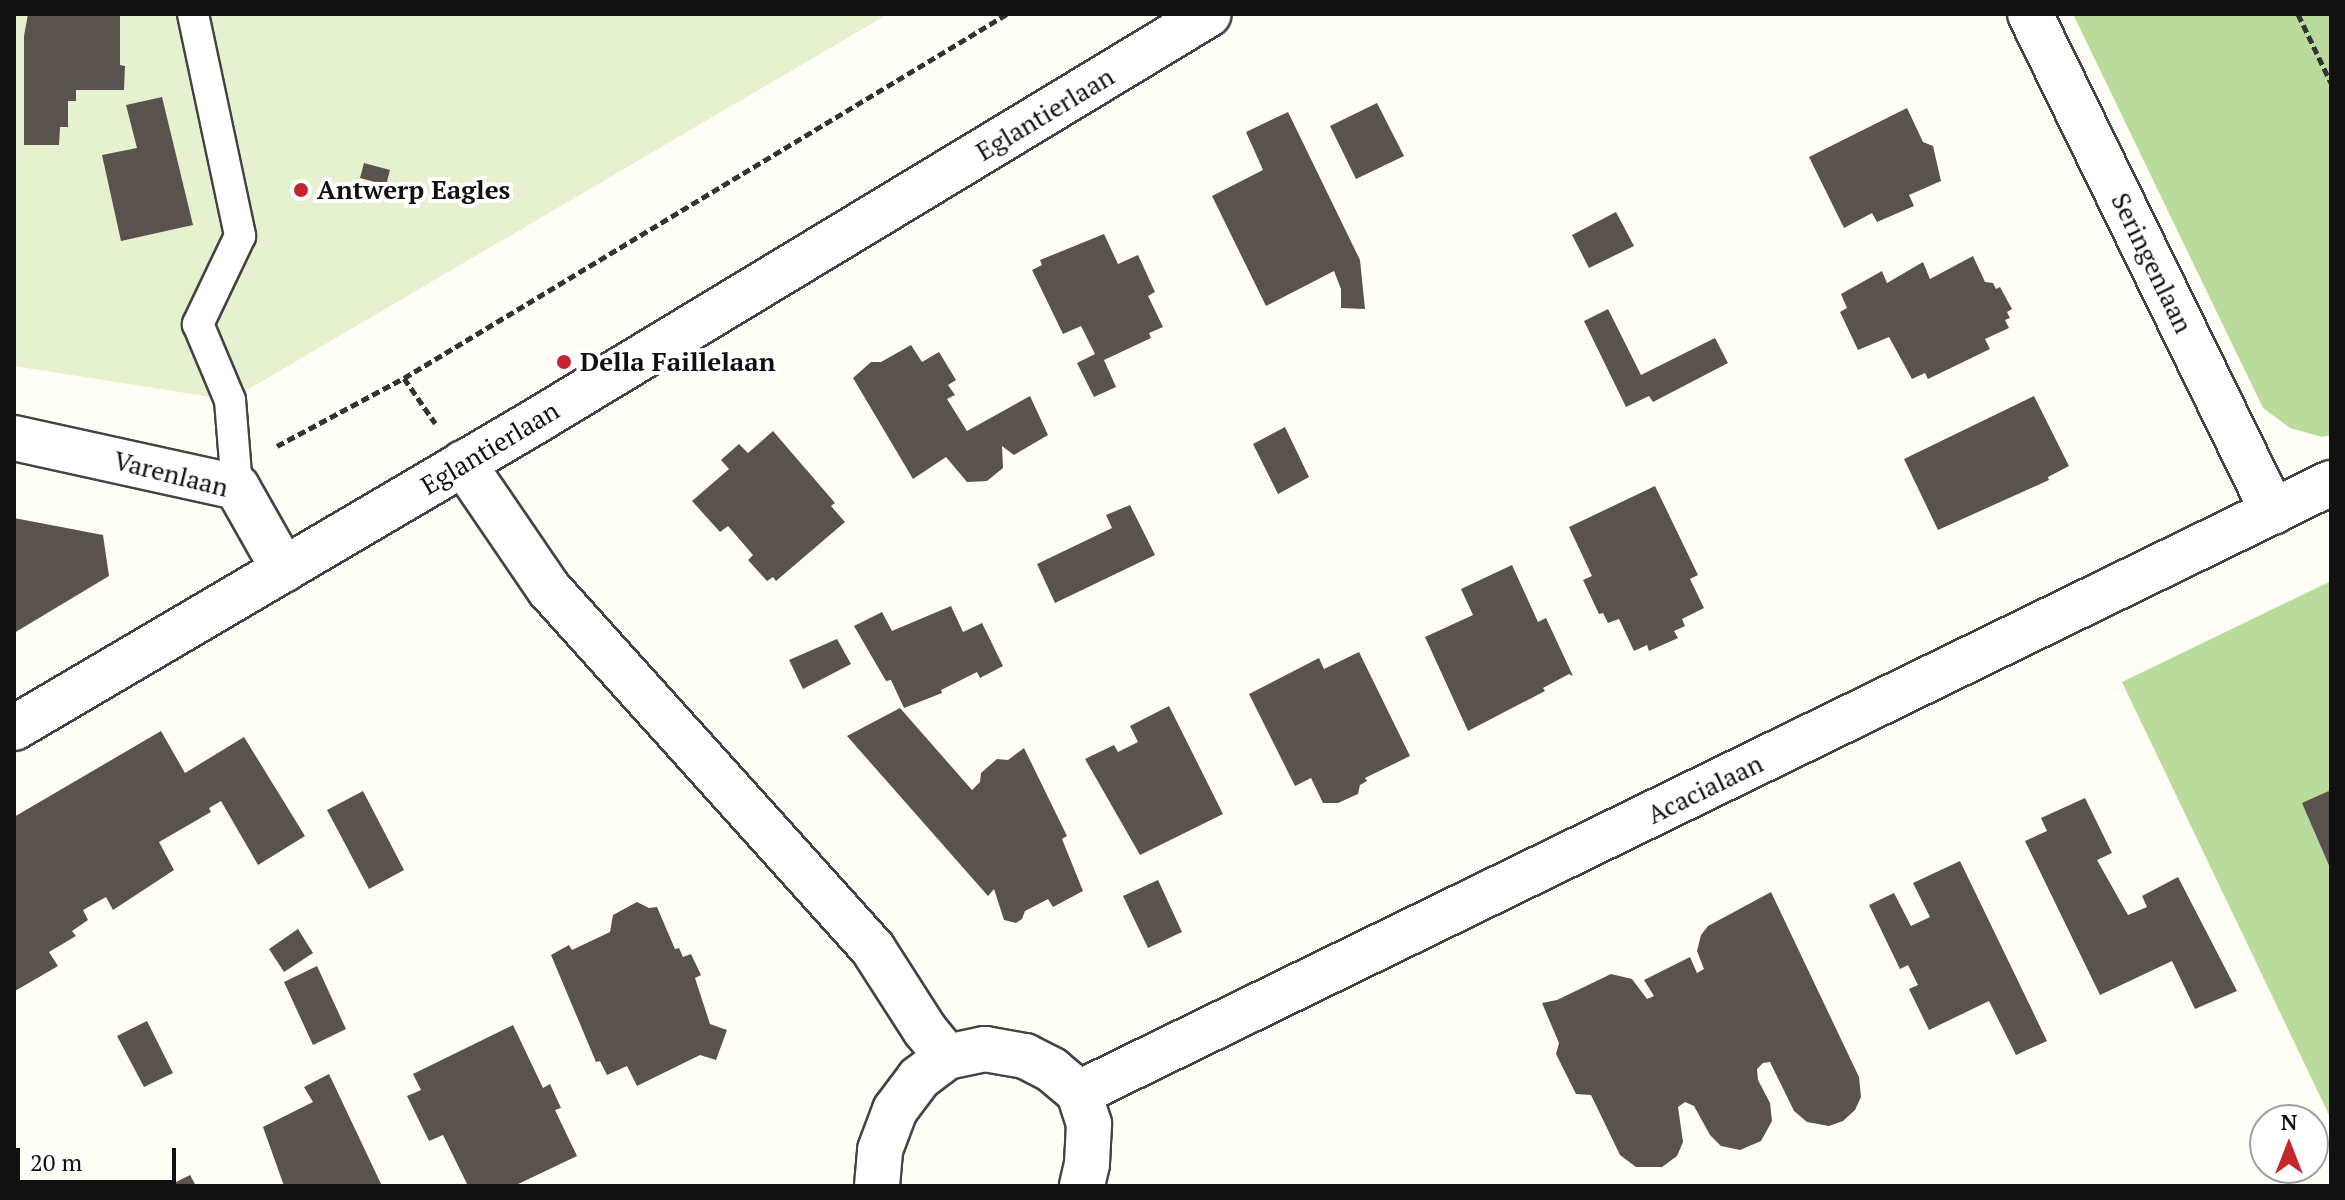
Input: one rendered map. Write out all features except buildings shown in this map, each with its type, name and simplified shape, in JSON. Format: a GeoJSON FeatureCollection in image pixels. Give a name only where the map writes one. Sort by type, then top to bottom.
{"type":"FeatureCollection","features":[{"type":"Feature","properties":{"kind":"street","name":"Eglantierlaan"},"geometry":{"type":"LineString","coordinates":[[14,728],[284,570],[1209,14]]}},
{"type":"Feature","properties":{"kind":"street","name":"Seringenlaan"},"geometry":{"type":"LineString","coordinates":[[2030,14],[2273,512]]}},
{"type":"Feature","properties":{"kind":"street","name":"Varenlaan"},"geometry":{"type":"LineString","coordinates":[[14,438],[237,487],[284,570]]}},
{"type":"Feature","properties":{"kind":"street"},"geometry":{"type":"LineString","coordinates":[[463,463],[549,589],[873,949],[925,1030],[947,1057]]}},
{"type":"Feature","properties":{"kind":"street","name":"Acacialaan"},"geometry":{"type":"LineString","coordinates":[[1079,1093],[2331,483]]}},
{"type":"Feature","properties":{"kind":"street"},"geometry":{"type":"LineString","coordinates":[[877,1186],[880,1150],[895,1110],[919,1078],[947,1057],[985,1049],[1025,1056],[1052,1070],[1079,1093],[1089,1124],[1087,1164],[1082,1186]]}},
{"type":"Feature","properties":{"kind":"lane"},"geometry":{"type":"LineString","coordinates":[[193,14],[240,236],[198,324],[230,400],[237,487]]}},
{"type":"Feature","properties":{"kind":"path"},"geometry":{"type":"LineString","coordinates":[[404,378],[1007,14]]}},
{"type":"Feature","properties":{"kind":"path"},"geometry":{"type":"LineString","coordinates":[[2298,14],[2331,83]]}},
{"type":"Feature","properties":{"kind":"green space","name":"Antwerp Eagles"},"geometry":{"type":"Polygon","coordinates":[[[14,14],[888,14],[230,400],[14,366],[14,14]]]}},
{"type":"Feature","properties":{"kind":"green space"},"geometry":{"type":"Polygon","coordinates":[[[2073,14],[2331,14],[2331,435],[2322,437],[2290,428],[2263,408],[2073,14]]]}},
{"type":"Feature","properties":{"kind":"green space"},"geometry":{"type":"Polygon","coordinates":[[[2331,581],[2331,1119],[2329,1104],[2324,1104],[2122,682],[2331,581]]]}},
{"type":"Feature","properties":{"kind":"place","name":"Antwerp Eagles"},"geometry":{"type":"Point","coordinates":[301,190]}},
{"type":"Feature","properties":{"kind":"place","name":"Della Faillelaan"},"geometry":{"type":"Point","coordinates":[564,362]}}]}
